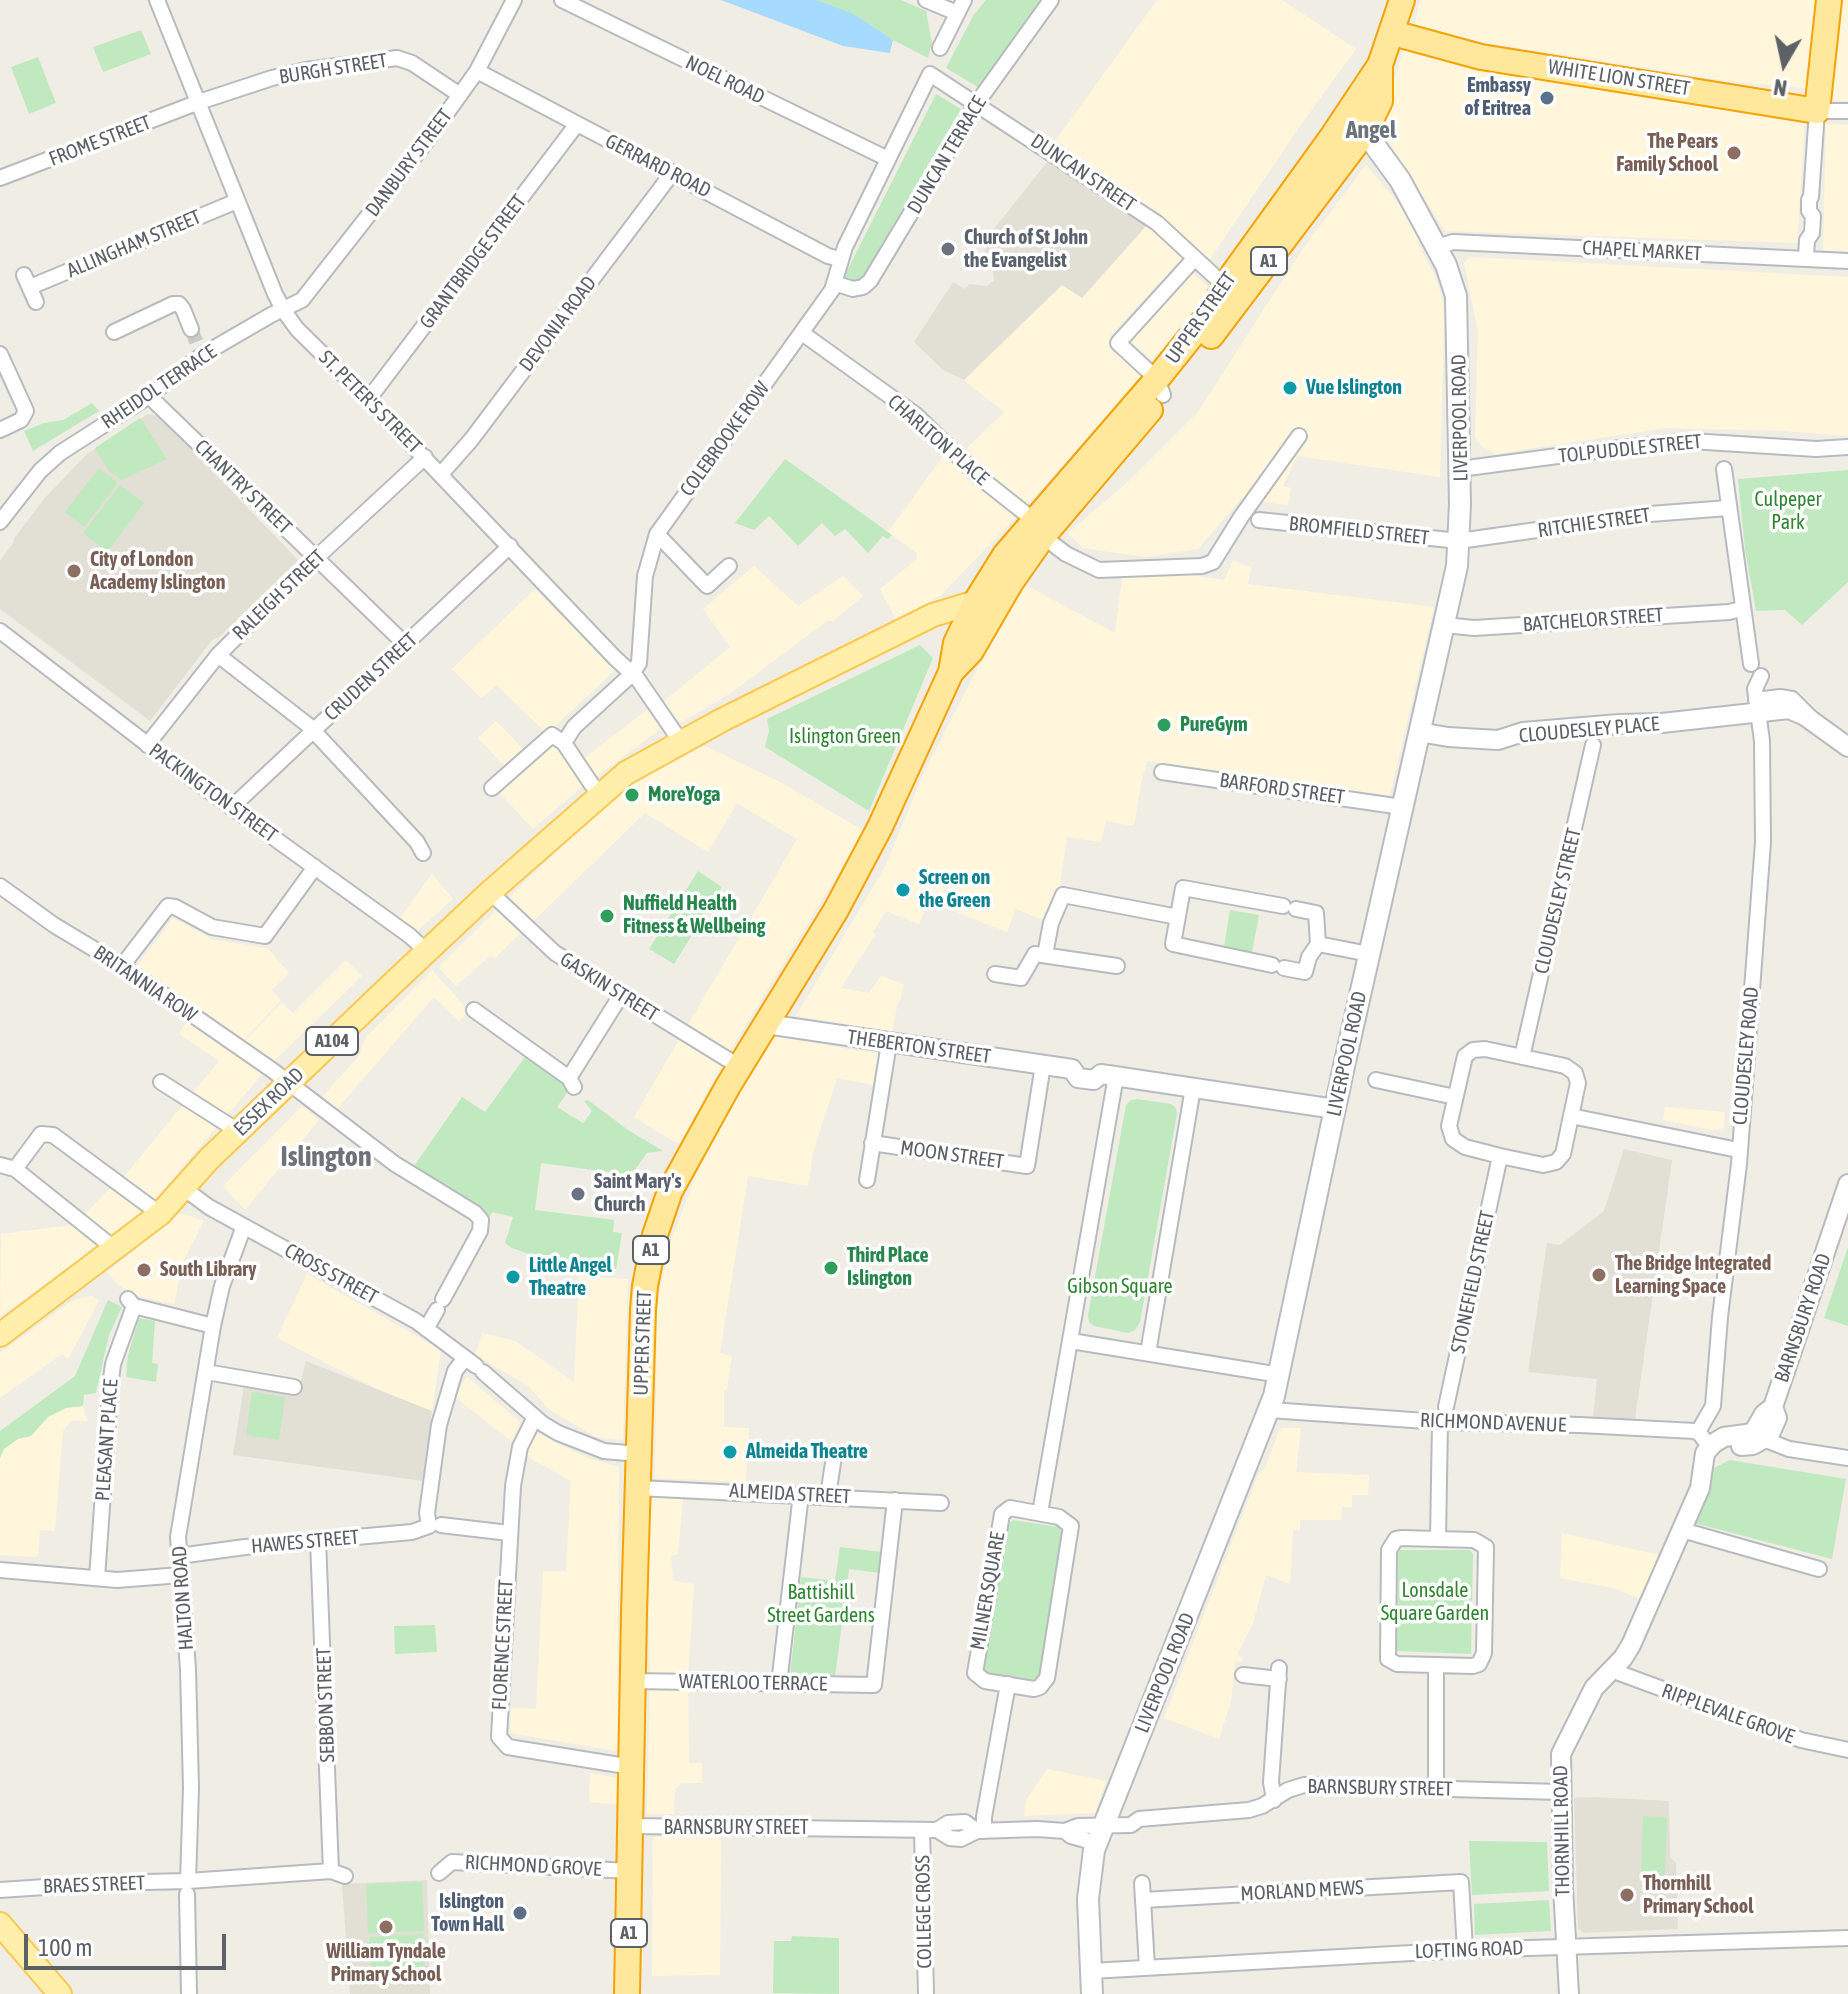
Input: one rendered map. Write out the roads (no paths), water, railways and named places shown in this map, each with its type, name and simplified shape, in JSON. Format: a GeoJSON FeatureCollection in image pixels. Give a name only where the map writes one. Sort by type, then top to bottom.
{"type":"FeatureCollection","features":[{"type":"Feature","properties":{"kind":"highway","name":"A1"},"geometry":{"type":"LineString","coordinates":[[1393,33],[1402,0]]}},
{"type":"Feature","properties":{"kind":"highway"},"geometry":{"type":"LineString","coordinates":[[1817,111],[1829,0]]}},
{"type":"Feature","properties":{"kind":"highway","name":"UPPER STREET"},"geometry":{"type":"LineString","coordinates":[[1160,387],[1225,286],[1355,125],[1380,101],[1380,65],[1393,33]]}},
{"type":"Feature","properties":{"kind":"highway","name":"WHITE LION STREET"},"geometry":{"type":"LineString","coordinates":[[1393,33],[1481,57],[1817,111]]}},
{"type":"Feature","properties":{"kind":"highway","name":"UPPER STREET"},"geometry":{"type":"LineString","coordinates":[[627,1994],[645,1286],[655,1235],[679,1171],[843,897],[880,827],[951,672],[956,643],[975,603],[1005,555],[1038,528],[1255,280],[1355,125]]}},
{"type":"Feature","properties":{"kind":"highway","name":"UPPER STREET"},"geometry":{"type":"LineString","coordinates":[[951,672],[971,651],[1038,528]]}},
{"type":"Feature","properties":{"kind":"main road","name":"LIVERPOOL ROAD"},"geometry":{"type":"LineString","coordinates":[[1092,1994],[1088,1899],[1090,1868],[1100,1835],[1270,1410],[1280,1375],[1335,1109],[1444,625],[1459,541],[1458,306],[1450,275],[1400,180],[1355,125]]}},
{"type":"Feature","properties":{"kind":"main road","name":"A104"},"geometry":{"type":"LineString","coordinates":[[681,742],[933,615],[988,599],[1011,582]]}},
{"type":"Feature","properties":{"kind":"main road","name":"ESSEX ROAD"},"geometry":{"type":"LineString","coordinates":[[0,1335],[160,1214],[182,1187],[238,1131],[490,892],[626,773],[681,742]]}},
{"type":"Feature","properties":{"kind":"main road"},"geometry":{"type":"LineString","coordinates":[[0,1924],[60,1994]]}},
{"type":"Feature","properties":{"kind":"street","name":"ST. PETER'S STREET"},"geometry":{"type":"LineString","coordinates":[[157,0],[284,311],[297,329],[425,457],[632,674],[656,703],[681,742]]}},
{"type":"Feature","properties":{"kind":"street","name":"DANBURY STREET"},"geometry":{"type":"LineString","coordinates":[[284,311],[302,300],[320,280],[460,95],[477,71],[514,0]]}},
{"type":"Feature","properties":{"kind":"street","name":"NOEL ROAD"},"geometry":{"type":"LineString","coordinates":[[562,0],[888,159]]}},
{"type":"Feature","properties":{"kind":"street"},"geometry":{"type":"LineString","coordinates":[[926,0],[961,6],[940,48]]}},
{"type":"Feature","properties":{"kind":"street","name":"DUNCAN TERRACE"},"geometry":{"type":"LineString","coordinates":[[834,283],[853,289],[863,287],[870,281],[977,103],[1051,0]]}},
{"type":"Feature","properties":{"kind":"street","name":"BURGH STREET"},"geometry":{"type":"LineString","coordinates":[[199,102],[306,70],[397,58],[412,63],[460,95]]}},
{"type":"Feature","properties":{"kind":"street","name":"GERRARD ROAD"},"geometry":{"type":"LineString","coordinates":[[477,71],[828,256],[840,259]]}},
{"type":"Feature","properties":{"kind":"street","name":"COLEBROOKE ROW"},"geometry":{"type":"LineString","coordinates":[[632,674],[641,654],[645,576],[657,534],[802,333],[834,283],[840,259],[930,74]]}},
{"type":"Feature","properties":{"kind":"street","name":"DUNCAN STREET"},"geometry":{"type":"LineString","coordinates":[[930,74],[1161,225],[1225,286]]}},
{"type":"Feature","properties":{"kind":"street","name":"FROME STREET"},"geometry":{"type":"LineString","coordinates":[[0,178],[199,102]]}},
{"type":"Feature","properties":{"kind":"street"},"geometry":{"type":"LineString","coordinates":[[1806,258],[1807,240],[1812,233],[1813,216],[1809,211],[1817,111]]}},
{"type":"Feature","properties":{"kind":"street","name":"WHITE LION STREET"},"geometry":{"type":"LineString","coordinates":[[1817,111],[1848,111]]}},
{"type":"Feature","properties":{"kind":"street","name":"GRANTBRIDGE STREET"},"geometry":{"type":"LineString","coordinates":[[367,398],[577,124]]}},
{"type":"Feature","properties":{"kind":"street","name":"DEVONIA ROAD"},"geometry":{"type":"LineString","coordinates":[[441,474],[471,440],[673,172]]}},
{"type":"Feature","properties":{"kind":"street","name":"ALLINGHAM STREET"},"geometry":{"type":"LineString","coordinates":[[36,302],[27,281],[237,201]]}},
{"type":"Feature","properties":{"kind":"street","name":"CHAPEL MARKET"},"geometry":{"type":"LineString","coordinates":[[1437,247],[1453,242],[1848,261]]}},
{"type":"Feature","properties":{"kind":"street"},"geometry":{"type":"LineString","coordinates":[[1160,387],[1118,343],[1194,259]]}},
{"type":"Feature","properties":{"kind":"street"},"geometry":{"type":"LineString","coordinates":[[114,332],[173,304],[179,304],[183,309],[191,329]]}},
{"type":"Feature","properties":{"kind":"street","name":"RHEIDOL TERRACE"},"geometry":{"type":"LineString","coordinates":[[0,522],[40,471],[75,443],[149,396],[200,351],[284,311]]}},
{"type":"Feature","properties":{"kind":"street","name":"CHARLTON PLACE"},"geometry":{"type":"LineString","coordinates":[[802,333],[916,415],[1066,554],[1099,570],[1202,566],[1213,562],[1299,436]]}},
{"type":"Feature","properties":{"kind":"street"},"geometry":{"type":"LineString","coordinates":[[0,354],[26,411],[21,420],[0,430]]}},
{"type":"Feature","properties":{"kind":"street","name":"CHANTRY STREET"},"geometry":{"type":"LineString","coordinates":[[149,396],[406,645]]}},
{"type":"Feature","properties":{"kind":"street","name":"TOLPUDDLE STREET"},"geometry":{"type":"LineString","coordinates":[[1460,469],[1691,441],[1816,449],[1848,447]]}},
{"type":"Feature","properties":{"kind":"street","name":"RALEIGH STREET"},"geometry":{"type":"LineString","coordinates":[[147,745],[218,655],[425,457]]}},
{"type":"Feature","properties":{"kind":"street"},"geometry":{"type":"LineString","coordinates":[[1724,469],[1751,664]]}},
{"type":"Feature","properties":{"kind":"street","name":"RITCHIE STREET"},"geometry":{"type":"LineString","coordinates":[[1459,541],[1650,514],[1728,508]]}},
{"type":"Feature","properties":{"kind":"street","name":"BROMFIELD STREET"},"geometry":{"type":"LineString","coordinates":[[1259,520],[1459,541]]}},
{"type":"Feature","properties":{"kind":"street"},"geometry":{"type":"LineString","coordinates":[[657,534],[707,586],[729,566]]}},
{"type":"Feature","properties":{"kind":"street","name":"CRUDEN STREET"},"geometry":{"type":"LineString","coordinates":[[232,807],[510,546]]}},
{"type":"Feature","properties":{"kind":"street","name":"BATCHELOR STREET"},"geometry":{"type":"LineString","coordinates":[[1444,625],[1474,628],[1741,609]]}},
{"type":"Feature","properties":{"kind":"street","name":"PACKINGTON STREET"},"geometry":{"type":"LineString","coordinates":[[0,631],[147,745],[410,936],[427,952]]}},
{"type":"Feature","properties":{"kind":"street"},"geometry":{"type":"LineString","coordinates":[[218,655],[313,730],[421,843]]}},
{"type":"Feature","properties":{"kind":"street"},"geometry":{"type":"LineString","coordinates":[[492,788],[574,727],[632,674]]}},
{"type":"Feature","properties":{"kind":"street","name":"CLOUDESLEY ROAD"},"geometry":{"type":"LineString","coordinates":[[1704,1448],[1713,1406],[1721,1302],[1739,1164],[1763,842],[1762,741],[1755,689],[1761,676]]}},
{"type":"Feature","properties":{"kind":"street","name":"CLOUDESLEY PLACE"},"geometry":{"type":"LineString","coordinates":[[1419,732],[1498,740],[1523,732],[1662,723],[1757,707],[1789,709],[1848,747]]}},
{"type":"Feature","properties":{"kind":"street"},"geometry":{"type":"LineString","coordinates":[[558,739],[601,794]]}},
{"type":"Feature","properties":{"kind":"street","name":"CLOUDESLEY STREET"},"geometry":{"type":"LineString","coordinates":[[1522,1057],[1593,745]]}},
{"type":"Feature","properties":{"kind":"street","name":"BARFORD STREET"},"geometry":{"type":"LineString","coordinates":[[1162,772],[1402,807]]}},
{"type":"Feature","properties":{"kind":"street"},"geometry":{"type":"LineString","coordinates":[[122,966],[168,906],[212,927],[265,936],[315,867]]}},
{"type":"Feature","properties":{"kind":"street","name":"BRITANNIA ROW"},"geometry":{"type":"LineString","coordinates":[[0,886],[54,925],[122,966],[288,1083],[395,1164],[475,1213],[481,1220],[480,1231],[426,1329]]}},
{"type":"Feature","properties":{"kind":"street"},"geometry":{"type":"LineString","coordinates":[[1183,888],[1316,913],[1318,944],[1309,957],[1305,972],[1173,944],[1178,917],[1183,888]]}},
{"type":"Feature","properties":{"kind":"street","name":"GASKIN STREET"},"geometry":{"type":"LineString","coordinates":[[490,892],[555,953],[740,1067]]}},
{"type":"Feature","properties":{"kind":"street"},"geometry":{"type":"LineString","coordinates":[[1045,955],[1051,923],[1063,895],[1178,917]]}},
{"type":"Feature","properties":{"kind":"street"},"geometry":{"type":"LineString","coordinates":[[1318,944],[1369,954]]}},
{"type":"Feature","properties":{"kind":"street"},"geometry":{"type":"LineString","coordinates":[[995,974],[1021,978],[1035,954],[1117,966]]}},
{"type":"Feature","properties":{"kind":"street"},"geometry":{"type":"LineString","coordinates":[[474,1010],[572,1083],[621,995]]}},
{"type":"Feature","properties":{"kind":"street","name":"THEBERTON STREET"},"geometry":{"type":"LineString","coordinates":[[766,1024],[1072,1069],[1078,1078],[1090,1080],[1108,1075],[1335,1109]]}},
{"type":"Feature","properties":{"kind":"street"},"geometry":{"type":"LineString","coordinates":[[867,1180],[889,1043]]}},
{"type":"Feature","properties":{"kind":"street"},"geometry":{"type":"LineString","coordinates":[[1485,1049],[1565,1066],[1575,1073],[1578,1083],[1563,1154],[1556,1162],[1543,1165],[1465,1147],[1453,1139],[1449,1126],[1455,1097],[1465,1056],[1473,1050],[1485,1049]]}},
{"type":"Feature","properties":{"kind":"street","name":"MOON STREET"},"geometry":{"type":"LineString","coordinates":[[872,1143],[1027,1166],[1043,1065]]}},
{"type":"Feature","properties":{"kind":"street"},"geometry":{"type":"LineString","coordinates":[[1040,1513],[1071,1341],[1108,1075]]}},
{"type":"Feature","properties":{"kind":"street"},"geometry":{"type":"LineString","coordinates":[[1376,1080],[1455,1097]]}},
{"type":"Feature","properties":{"kind":"street"},"geometry":{"type":"LineString","coordinates":[[161,1082],[238,1131]]}},
{"type":"Feature","properties":{"kind":"street"},"geometry":{"type":"LineString","coordinates":[[1148,1353],[1193,1088]]}},
{"type":"Feature","properties":{"kind":"street"},"geometry":{"type":"LineString","coordinates":[[1571,1116],[1738,1150]]}},
{"type":"Feature","properties":{"kind":"street"},"geometry":{"type":"LineString","coordinates":[[15,1169],[41,1134],[53,1135],[160,1214]]}},
{"type":"Feature","properties":{"kind":"street","name":"STONEFIELD STREET"},"geometry":{"type":"LineString","coordinates":[[1446,1407],[1500,1156]]}},
{"type":"Feature","properties":{"kind":"street"},"geometry":{"type":"LineString","coordinates":[[0,1165],[15,1169],[115,1249]]}},
{"type":"Feature","properties":{"kind":"street","name":"BARNSBURY ROAD"},"geometry":{"type":"LineString","coordinates":[[1773,1407],[1848,1184]]}},
{"type":"Feature","properties":{"kind":"street","name":"CROSS STREET"},"geometry":{"type":"LineString","coordinates":[[182,1187],[244,1226],[426,1329],[558,1433],[591,1447],[639,1454]]}},
{"type":"Feature","properties":{"kind":"street","name":"HALTON ROAD"},"geometry":{"type":"LineString","coordinates":[[189,1994],[190,1743],[178,1537],[213,1326],[222,1286],[244,1226]]}},
{"type":"Feature","properties":{"kind":"street","name":"PLEASANT PLACE"},"geometry":{"type":"LineString","coordinates":[[97,1578],[111,1379],[131,1302],[213,1326]]}},
{"type":"Feature","properties":{"kind":"street"},"geometry":{"type":"LineString","coordinates":[[1071,1341],[1280,1375]]}},
{"type":"Feature","properties":{"kind":"street"},"geometry":{"type":"LineString","coordinates":[[435,1525],[427,1513],[439,1425],[455,1371],[474,1365]]}},
{"type":"Feature","properties":{"kind":"street"},"geometry":{"type":"LineString","coordinates":[[206,1372],[294,1387]]}},
{"type":"Feature","properties":{"kind":"street"},"geometry":{"type":"LineString","coordinates":[[1704,1448],[1723,1449],[1766,1440],[1776,1425],[1773,1407]]}},
{"type":"Feature","properties":{"kind":"street","name":"RICHMOND AVENUE"},"geometry":{"type":"LineString","coordinates":[[1270,1410],[1440,1422],[1580,1425],[1704,1448],[1724,1437],[1751,1435],[1760,1426],[1764,1414],[1773,1407]]}},
{"type":"Feature","properties":{"kind":"street","name":"FLORENCE STREET"},"geometry":{"type":"LineString","coordinates":[[535,1417],[517,1457],[509,1533],[498,1729],[500,1740],[505,1746],[513,1748],[632,1767]]}},
{"type":"Feature","properties":{"kind":"street"},"geometry":{"type":"LineString","coordinates":[[1438,1538],[1440,1422]]}},
{"type":"Feature","properties":{"kind":"street"},"geometry":{"type":"LineString","coordinates":[[1766,1440],[1789,1449],[1848,1458]]}},
{"type":"Feature","properties":{"kind":"street","name":"THORNHILL ROAD"},"geometry":{"type":"LineString","coordinates":[[1569,1994],[1561,1754],[1594,1688],[1623,1658],[1631,1645],[1700,1488],[1704,1448]]}},
{"type":"Feature","properties":{"kind":"street"},"geometry":{"type":"LineString","coordinates":[[828,1496],[834,1456]]}},
{"type":"Feature","properties":{"kind":"street","name":"ALMEIDA STREET"},"geometry":{"type":"LineString","coordinates":[[638,1488],[941,1503]]}},
{"type":"Feature","properties":{"kind":"street"},"geometry":{"type":"LineString","coordinates":[[779,1684],[801,1494]]}},
{"type":"Feature","properties":{"kind":"street","name":"WATERLOO TERRACE"},"geometry":{"type":"LineString","coordinates":[[633,1681],[874,1685],[895,1500]]}},
{"type":"Feature","properties":{"kind":"street","name":"MILNER SQUARE"},"geometry":{"type":"LineString","coordinates":[[1010,1508],[1059,1517],[1071,1526],[1047,1678],[1034,1689],[1008,1684],[979,1679],[975,1667],[1002,1514],[1010,1508]]}},
{"type":"Feature","properties":{"kind":"street","name":"HAWES STREET"},"geometry":{"type":"LineString","coordinates":[[179,1556],[412,1532],[435,1525],[509,1533]]}},
{"type":"Feature","properties":{"kind":"street"},"geometry":{"type":"LineString","coordinates":[[1682,1530],[1819,1569]]}},
{"type":"Feature","properties":{"kind":"street"},"geometry":{"type":"LineString","coordinates":[[1402,1538],[1474,1540],[1486,1547],[1483,1658],[1473,1666],[1436,1665],[1392,1663],[1387,1653],[1391,1544],[1402,1538]]}},
{"type":"Feature","properties":{"kind":"street","name":"SEBBON STREET"},"geometry":{"type":"LineString","coordinates":[[188,1888],[338,1873],[318,1540]]}},
{"type":"Feature","properties":{"kind":"street"},"geometry":{"type":"LineString","coordinates":[[0,1570],[143,1580],[181,1575]]}},
{"type":"Feature","properties":{"kind":"street"},"geometry":{"type":"LineString","coordinates":[[1436,1665],[1436,1789]]}},
{"type":"Feature","properties":{"kind":"street","name":"RIPPLEVALE GROVE"},"geometry":{"type":"LineString","coordinates":[[1611,1670],[1801,1740],[1848,1750]]}},
{"type":"Feature","properties":{"kind":"street"},"geometry":{"type":"LineString","coordinates":[[1243,1675],[1279,1673],[1271,1782],[1274,1800]]}},
{"type":"Feature","properties":{"kind":"street"},"geometry":{"type":"LineString","coordinates":[[980,1831],[1008,1684]]}},
{"type":"Feature","properties":{"kind":"street","name":"BARNSBURY STREET"},"geometry":{"type":"LineString","coordinates":[[631,1826],[929,1830],[948,1823],[965,1822],[980,1831],[1065,1831],[1077,1839],[1131,1825],[1139,1819],[1249,1810],[1304,1785],[1560,1792]]}},
{"type":"Feature","properties":{"kind":"street","name":"COLLEGE CROSS"},"geometry":{"type":"LineString","coordinates":[[926,1994],[929,1830]]}},
{"type":"Feature","properties":{"kind":"street","name":"RICHMOND GROVE"},"geometry":{"type":"LineString","coordinates":[[439,1873],[452,1862],[631,1871]]}},
{"type":"Feature","properties":{"kind":"street","name":"MORLAND MEWS"},"geometry":{"type":"LineString","coordinates":[[1143,1900],[1461,1882],[1465,1950]]}},
{"type":"Feature","properties":{"kind":"street"},"geometry":{"type":"LineString","coordinates":[[1142,1883],[1147,1967]]}},
{"type":"Feature","properties":{"kind":"street","name":"BRAES STREET"},"geometry":{"type":"LineString","coordinates":[[0,1890],[188,1888]]}},
{"type":"Feature","properties":{"kind":"street","name":"LOFTING ROAD"},"geometry":{"type":"LineString","coordinates":[[1091,1971],[1465,1950],[1848,1938]]}},
{"type":"Feature","properties":{"kind":"water"},"geometry":{"type":"Polygon","coordinates":[[[721,0],[816,0],[851,13],[893,40],[890,53],[843,46],[721,0]]]}},
{"type":"Feature","properties":{"kind":"tunnel"},"geometry":{"type":"LineString","coordinates":[[191,329],[198,346]]}},
{"type":"Feature","properties":{"kind":"place","name":"Embassy of Eritrea"},"geometry":{"type":"Point","coordinates":[1547,98]}},
{"type":"Feature","properties":{"kind":"place","name":"The Pears Family School"},"geometry":{"type":"Point","coordinates":[1734,153]}},
{"type":"Feature","properties":{"kind":"place","name":"Church of St John the Evangelist"},"geometry":{"type":"Point","coordinates":[948,249]}},
{"type":"Feature","properties":{"kind":"place","name":"Vue Islington"},"geometry":{"type":"Point","coordinates":[1290,388]}},
{"type":"Feature","properties":{"kind":"place","name":"City of London Academy Islington"},"geometry":{"type":"Point","coordinates":[74,571]}},
{"type":"Feature","properties":{"kind":"place","name":"PureGym"},"geometry":{"type":"Point","coordinates":[1164,725]}},
{"type":"Feature","properties":{"kind":"place","name":"MoreYoga"},"geometry":{"type":"Point","coordinates":[632,795]}},
{"type":"Feature","properties":{"kind":"place","name":"Screen on the Green"},"geometry":{"type":"Point","coordinates":[903,890]}},
{"type":"Feature","properties":{"kind":"place","name":"Nuffield Health Fitness & Wellbeing"},"geometry":{"type":"Point","coordinates":[607,916]}},
{"type":"Feature","properties":{"kind":"place","name":"Saint Mary's Church"},"geometry":{"type":"Point","coordinates":[578,1194]}},
{"type":"Feature","properties":{"kind":"place","name":"Third Place Islington"},"geometry":{"type":"Point","coordinates":[831,1268]}},
{"type":"Feature","properties":{"kind":"place","name":"South Library"},"geometry":{"type":"Point","coordinates":[144,1270]}},
{"type":"Feature","properties":{"kind":"place","name":"The Bridge Integrated Learning Space"},"geometry":{"type":"Point","coordinates":[1599,1275]}},
{"type":"Feature","properties":{"kind":"place","name":"Little Angel Theatre"},"geometry":{"type":"Point","coordinates":[513,1277]}},
{"type":"Feature","properties":{"kind":"place","name":"Almeida Theatre"},"geometry":{"type":"Point","coordinates":[730,1452]}},
{"type":"Feature","properties":{"kind":"place","name":"Thornhill Primary School"},"geometry":{"type":"Point","coordinates":[1627,1895]}},
{"type":"Feature","properties":{"kind":"place","name":"Islington Town Hall"},"geometry":{"type":"Point","coordinates":[520,1913]}},
{"type":"Feature","properties":{"kind":"place","name":"William Tyndale Primary School"},"geometry":{"type":"Point","coordinates":[386,1927]}},
{"type":"Feature","properties":{"kind":"district","name":"Angel"},"geometry":{"type":"Point","coordinates":[1371,130]}},
{"type":"Feature","properties":{"kind":"district","name":"Islington"},"geometry":{"type":"Point","coordinates":[326,1157]}},
{"type":"Feature","properties":{"kind":"park label","name":"Culpeper Park"},"geometry":{"type":"Point","coordinates":[1788,512]}},
{"type":"Feature","properties":{"kind":"park label","name":"Islington Green"},"geometry":{"type":"Point","coordinates":[845,737]}},
{"type":"Feature","properties":{"kind":"park label","name":"Gibson Square"},"geometry":{"type":"Point","coordinates":[1120,1287]}},
{"type":"Feature","properties":{"kind":"park label","name":"Lonsdale Square Garden"},"geometry":{"type":"Point","coordinates":[1435,1602]}},
{"type":"Feature","properties":{"kind":"park label","name":"Battishill Street Gardens"},"geometry":{"type":"Point","coordinates":[821,1604]}}]}
